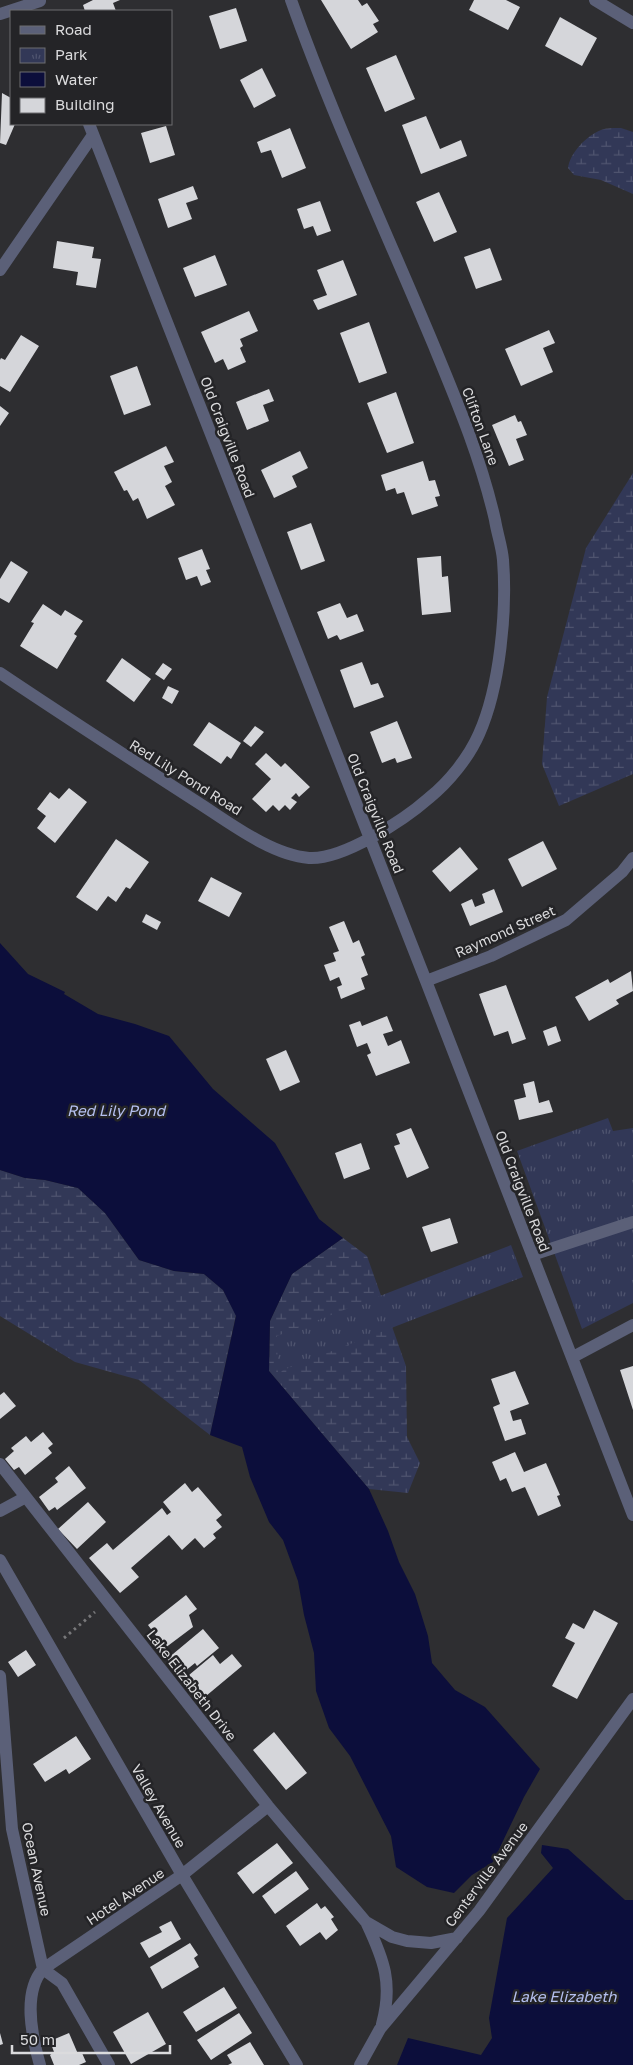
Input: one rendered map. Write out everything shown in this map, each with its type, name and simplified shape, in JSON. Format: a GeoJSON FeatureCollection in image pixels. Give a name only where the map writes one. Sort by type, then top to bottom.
{"type":"FeatureCollection","features":[{"type":"Feature","properties":{"kind":"street"},"geometry":{"type":"LineString","coordinates":[[11,10],[40,0]]}},
{"type":"Feature","properties":{"kind":"street","name":"Clifton Lane"},"geometry":{"type":"LineString","coordinates":[[291,0],[318,76],[471,435],[490,500],[503,558],[502,614],[496,681],[479,736],[461,764],[437,792],[407,817],[370,838]]}},
{"type":"Feature","properties":{"kind":"street"},"geometry":{"type":"LineString","coordinates":[[595,0],[633,23]]}},
{"type":"Feature","properties":{"kind":"street","name":"Old Craigville Road"},"geometry":{"type":"LineString","coordinates":[[91,129],[426,981],[633,1515]]}},
{"type":"Feature","properties":{"kind":"street"},"geometry":{"type":"LineString","coordinates":[[0,270],[91,129]]}},
{"type":"Feature","properties":{"kind":"street","name":"Red Lily Pond Road"},"geometry":{"type":"LineString","coordinates":[[0,673],[97,738],[266,843],[288,853],[309,858],[333,853],[370,838]]}},
{"type":"Feature","properties":{"kind":"street","name":"Raymond Street"},"geometry":{"type":"LineString","coordinates":[[426,981],[491,956],[566,920],[622,872],[633,858]]}},
{"type":"Feature","properties":{"kind":"street"},"geometry":{"type":"LineString","coordinates":[[532,1255],[633,1222]]}},
{"type":"Feature","properties":{"kind":"street"},"geometry":{"type":"LineString","coordinates":[[573,1357],[633,1325]]}},
{"type":"Feature","properties":{"kind":"street","name":"Lake Elizabeth Drive"},"geometry":{"type":"LineString","coordinates":[[0,1464],[268,1806],[366,1922],[380,1952],[387,1978],[387,2002],[380,2029]]}},
{"type":"Feature","properties":{"kind":"street"},"geometry":{"type":"LineString","coordinates":[[0,1511],[26,1497]]}},
{"type":"Feature","properties":{"kind":"street","name":"Valley Avenue"},"geometry":{"type":"LineString","coordinates":[[0,1560],[182,1876],[297,2065]]}},
{"type":"Feature","properties":{"kind":"street","name":"Ocean Avenue"},"geometry":{"type":"LineString","coordinates":[[0,1676],[2,1749],[14,1842],[43,1969]]}},
{"type":"Feature","properties":{"kind":"street","name":"Centerville Avenue"},"geometry":{"type":"LineString","coordinates":[[362,2059],[380,2029],[479,1911],[633,1699]]}},
{"type":"Feature","properties":{"kind":"street","name":"Hotel Avenue"},"geometry":{"type":"LineString","coordinates":[[43,1969],[182,1876],[268,1806]]}},
{"type":"Feature","properties":{"kind":"street","name":"Lake Elizabeth Drive"},"geometry":{"type":"LineString","coordinates":[[366,1922],[392,1937],[407,1941],[431,1943],[457,1938]]}},
{"type":"Feature","properties":{"kind":"street"},"geometry":{"type":"LineString","coordinates":[[40,2065],[34,2042],[32,1999],[36,1976],[43,1969],[62,1983],[109,2065]]}},
{"type":"Feature","properties":{"kind":"street"},"geometry":{"type":"LineString","coordinates":[[352,2065],[362,2059]]}},
{"type":"Feature","properties":{"kind":"path"},"geometry":{"type":"LineString","coordinates":[[57,1644],[98,1610]]}},
{"type":"Feature","properties":{"kind":"green space"},"geometry":{"type":"Polygon","coordinates":[[[621,128],[633,132],[633,194],[601,180],[574,175],[568,168],[575,151],[590,136],[603,129],[621,128]]]}},
{"type":"Feature","properties":{"kind":"green space"},"geometry":{"type":"Polygon","coordinates":[[[633,473],[633,774],[559,806],[542,764],[547,697],[586,548],[633,473]]]}},
{"type":"Feature","properties":{"kind":"green space"},"geometry":{"type":"Polygon","coordinates":[[[608,1118],[613,1131],[633,1128],[633,1303],[582,1329],[517,1151],[608,1118]]]}},
{"type":"Feature","properties":{"kind":"green space"},"geometry":{"type":"Polygon","coordinates":[[[0,1170],[25,1178],[45,1180],[78,1188],[105,1213],[139,1260],[174,1271],[204,1274],[223,1290],[236,1315],[210,1435],[139,1380],[75,1362],[0,1316],[0,1170]]]}},
{"type":"Feature","properties":{"kind":"green space"},"geometry":{"type":"Polygon","coordinates":[[[343,1238],[367,1256],[406,1366],[407,1437],[420,1463],[408,1493],[369,1489],[269,1371],[270,1321],[292,1274],[343,1238]]]}},
{"type":"Feature","properties":{"kind":"green space"},"geometry":{"type":"Polygon","coordinates":[[[511,1245],[523,1277],[283,1370],[278,1375],[277,1336],[511,1245]]]}},
{"type":"Feature","properties":{"kind":"water","name":"Red Lily Pond"},"geometry":{"type":"Polygon","coordinates":[[[0,943],[28,974],[65,992],[64,994],[98,1014],[169,1036],[213,1089],[275,1143],[319,1219],[343,1238],[292,1274],[270,1321],[269,1371],[369,1489],[388,1531],[399,1562],[415,1594],[428,1636],[432,1663],[455,1690],[485,1707],[540,1769],[524,1797],[493,1862],[472,1875],[454,1893],[427,1887],[396,1867],[391,1836],[350,1756],[329,1728],[316,1691],[314,1653],[304,1615],[298,1581],[283,1540],[269,1522],[250,1477],[242,1447],[210,1435],[236,1316],[223,1290],[204,1274],[174,1271],[139,1260],[105,1213],[78,1188],[45,1180],[25,1178],[0,1170],[0,943]]]}},
{"type":"Feature","properties":{"kind":"water","name":"Lake Elizabeth"},"geometry":{"type":"Polygon","coordinates":[[[542,1845],[568,1849],[625,1900],[633,1900],[633,2065],[397,2065],[408,2038],[481,2055],[492,2038],[489,2018],[507,1918],[553,1868],[541,1853],[542,1845]]]}},
{"type":"Feature","properties":{"kind":"building"},"geometry":{"type":"Polygon","coordinates":[[[93,0],[120,0],[113,3],[116,10],[85,10],[83,5],[93,0]]]}},
{"type":"Feature","properties":{"kind":"building"},"geometry":{"type":"Polygon","coordinates":[[[321,0],[358,0],[362,6],[367,3],[379,21],[373,24],[378,32],[351,49],[321,0]]]}},
{"type":"Feature","properties":{"kind":"building"},"geometry":{"type":"Polygon","coordinates":[[[474,0],[506,0],[520,7],[508,30],[469,10],[474,0]]]}},
{"type":"Feature","properties":{"kind":"building"},"geometry":{"type":"Polygon","coordinates":[[[236,8],[247,41],[220,49],[209,16],[236,8]]]}},
{"type":"Feature","properties":{"kind":"building"},"geometry":{"type":"Polygon","coordinates":[[[560,17],[597,38],[582,66],[545,46],[560,17]]]}},
{"type":"Feature","properties":{"kind":"building"},"geometry":{"type":"Polygon","coordinates":[[[396,55],[415,99],[385,112],[366,68],[396,55]]]}},
{"type":"Feature","properties":{"kind":"building"},"geometry":{"type":"Polygon","coordinates":[[[262,68],[276,96],[254,108],[240,80],[262,68]]]}},
{"type":"Feature","properties":{"kind":"building"},"geometry":{"type":"Polygon","coordinates":[[[2,93],[10,97],[10,125],[15,125],[6,145],[0,143],[2,93]]]}},
{"type":"Feature","properties":{"kind":"building"},"geometry":{"type":"Polygon","coordinates":[[[426,116],[440,149],[461,140],[467,156],[421,174],[402,125],[426,116]]]}},
{"type":"Feature","properties":{"kind":"building"},"geometry":{"type":"Polygon","coordinates":[[[166,126],[175,155],[150,163],[141,133],[166,126]]]}},
{"type":"Feature","properties":{"kind":"building"},"geometry":{"type":"Polygon","coordinates":[[[290,128],[306,168],[282,178],[271,150],[261,153],[257,142],[290,128]]]}},
{"type":"Feature","properties":{"kind":"building"},"geometry":{"type":"Polygon","coordinates":[[[193,186],[198,199],[186,203],[192,219],[168,228],[158,199],[193,186]]]}},
{"type":"Feature","properties":{"kind":"building"},"geometry":{"type":"Polygon","coordinates":[[[439,192],[457,232],[434,242],[416,202],[439,192]]]}},
{"type":"Feature","properties":{"kind":"building"},"geometry":{"type":"Polygon","coordinates":[[[320,201],[331,231],[317,236],[313,226],[304,229],[297,209],[320,201]]]}},
{"type":"Feature","properties":{"kind":"building"},"geometry":{"type":"Polygon","coordinates":[[[57,241],[94,247],[92,258],[101,259],[96,288],[76,285],[78,272],[53,268],[57,241]]]}},
{"type":"Feature","properties":{"kind":"building"},"geometry":{"type":"Polygon","coordinates":[[[490,248],[502,280],[476,289],[464,257],[490,248]]]}},
{"type":"Feature","properties":{"kind":"building"},"geometry":{"type":"Polygon","coordinates":[[[215,255],[227,285],[195,297],[183,268],[215,255]]]}},
{"type":"Feature","properties":{"kind":"building"},"geometry":{"type":"Polygon","coordinates":[[[343,260],[357,295],[318,310],[313,300],[327,295],[317,270],[343,260]]]}},
{"type":"Feature","properties":{"kind":"building"},"geometry":{"type":"Polygon","coordinates":[[[249,311],[258,331],[240,339],[243,346],[240,348],[246,362],[228,370],[223,359],[215,363],[201,332],[249,311]]]}},
{"type":"Feature","properties":{"kind":"building"},"geometry":{"type":"Polygon","coordinates":[[[369,322],[387,373],[359,383],[340,333],[369,322]]]}},
{"type":"Feature","properties":{"kind":"building"},"geometry":{"type":"Polygon","coordinates":[[[549,330],[555,343],[543,348],[553,372],[521,386],[505,349],[549,330]]]}},
{"type":"Feature","properties":{"kind":"building"},"geometry":{"type":"Polygon","coordinates":[[[21,335],[39,346],[10,392],[0,386],[0,360],[1,358],[5,360],[21,335]]]}},
{"type":"Feature","properties":{"kind":"building"},"geometry":{"type":"Polygon","coordinates":[[[137,366],[151,405],[124,415],[110,376],[137,366]]]}},
{"type":"Feature","properties":{"kind":"building"},"geometry":{"type":"Polygon","coordinates":[[[269,389],[274,401],[263,405],[269,421],[247,430],[236,402],[269,389]]]}},
{"type":"Feature","properties":{"kind":"building"},"geometry":{"type":"Polygon","coordinates":[[[396,392],[414,443],[387,453],[367,403],[396,392]]]}},
{"type":"Feature","properties":{"kind":"building"},"geometry":{"type":"Polygon","coordinates":[[[0,406],[9,413],[0,426],[0,406]]]}},
{"type":"Feature","properties":{"kind":"building"},"geometry":{"type":"Polygon","coordinates":[[[515,415],[518,422],[521,421],[527,435],[516,439],[524,460],[509,466],[492,425],[515,415]]]}},
{"type":"Feature","properties":{"kind":"building"},"geometry":{"type":"Polygon","coordinates":[[[166,446],[174,462],[164,466],[172,482],[165,486],[175,505],[147,519],[138,498],[133,501],[127,490],[124,491],[114,472],[166,446]]]}},
{"type":"Feature","properties":{"kind":"building"},"geometry":{"type":"Polygon","coordinates":[[[300,451],[308,468],[292,476],[297,487],[274,498],[261,470],[300,451]]]}},
{"type":"Feature","properties":{"kind":"building"},"geometry":{"type":"Polygon","coordinates":[[[423,461],[429,481],[435,480],[440,496],[435,497],[438,506],[412,515],[404,492],[397,494],[395,488],[386,491],[381,475],[423,461]]]}},
{"type":"Feature","properties":{"kind":"building"},"geometry":{"type":"Polygon","coordinates":[[[311,523],[325,561],[301,570],[287,532],[311,523]]]}},
{"type":"Feature","properties":{"kind":"building"},"geometry":{"type":"Polygon","coordinates":[[[202,549],[210,569],[206,570],[211,582],[201,586],[197,576],[186,580],[178,558],[202,549]]]}},
{"type":"Feature","properties":{"kind":"building"},"geometry":{"type":"Polygon","coordinates":[[[441,556],[442,577],[448,576],[451,612],[422,615],[417,558],[441,556]]]}},
{"type":"Feature","properties":{"kind":"building"},"geometry":{"type":"Polygon","coordinates":[[[11,561],[28,572],[9,603],[0,598],[0,579],[11,561]]]}},
{"type":"Feature","properties":{"kind":"building"},"geometry":{"type":"Polygon","coordinates":[[[340,603],[347,618],[357,614],[364,631],[340,640],[337,635],[328,639],[317,612],[340,603]]]}},
{"type":"Feature","properties":{"kind":"building"},"geometry":{"type":"Polygon","coordinates":[[[43,604],[61,616],[65,610],[83,621],[74,634],[77,636],[57,669],[20,646],[34,623],[31,622],[43,604]]]}},
{"type":"Feature","properties":{"kind":"building"},"geometry":{"type":"Polygon","coordinates":[[[122,658],[151,679],[134,702],[106,681],[122,658]]]}},
{"type":"Feature","properties":{"kind":"building"},"geometry":{"type":"Polygon","coordinates":[[[362,662],[371,685],[378,683],[384,697],[354,708],[340,670],[362,662]]]}},
{"type":"Feature","properties":{"kind":"building"},"geometry":{"type":"Polygon","coordinates":[[[163,663],[172,669],[164,680],[155,674],[163,663]]]}},
{"type":"Feature","properties":{"kind":"building"},"geometry":{"type":"Polygon","coordinates":[[[168,686],[179,691],[172,704],[162,698],[168,686]]]}},
{"type":"Feature","properties":{"kind":"building"},"geometry":{"type":"Polygon","coordinates":[[[397,721],[412,758],[397,763],[395,758],[382,763],[370,732],[397,721]]]}},
{"type":"Feature","properties":{"kind":"building"},"geometry":{"type":"Polygon","coordinates":[[[209,722],[241,743],[231,759],[227,756],[221,764],[193,745],[209,722]]]}},
{"type":"Feature","properties":{"kind":"building"},"geometry":{"type":"Polygon","coordinates":[[[255,726],[264,732],[251,747],[243,741],[255,726]]]}},
{"type":"Feature","properties":{"kind":"building"},"geometry":{"type":"Polygon","coordinates":[[[266,753],[281,767],[285,763],[310,787],[299,797],[296,793],[291,798],[297,802],[290,810],[285,805],[279,811],[273,805],[266,812],[252,799],[271,779],[255,764],[266,753]]]}},
{"type":"Feature","properties":{"kind":"building"},"geometry":{"type":"Polygon","coordinates":[[[69,788],[87,802],[55,843],[37,828],[46,816],[37,809],[50,792],[59,799],[69,788]]]}},
{"type":"Feature","properties":{"kind":"building"},"geometry":{"type":"Polygon","coordinates":[[[116,839],[149,862],[130,889],[126,887],[116,902],[108,896],[97,911],[76,897],[116,839]]]}},
{"type":"Feature","properties":{"kind":"building"},"geometry":{"type":"Polygon","coordinates":[[[543,841],[557,869],[522,887],[508,859],[543,841]]]}},
{"type":"Feature","properties":{"kind":"building"},"geometry":{"type":"Polygon","coordinates":[[[460,847],[478,869],[450,892],[432,871],[460,847]]]}},
{"type":"Feature","properties":{"kind":"building"},"geometry":{"type":"Polygon","coordinates":[[[211,877],[242,893],[229,917],[198,901],[211,877]]]}},
{"type":"Feature","properties":{"kind":"building"},"geometry":{"type":"Polygon","coordinates":[[[494,889],[503,912],[470,926],[461,904],[472,899],[475,907],[485,903],[482,894],[494,889]]]}},
{"type":"Feature","properties":{"kind":"building"},"geometry":{"type":"Polygon","coordinates":[[[146,914],[161,922],[157,930],[142,922],[146,914]]]}},
{"type":"Feature","properties":{"kind":"building"},"geometry":{"type":"Polygon","coordinates":[[[344,921],[353,943],[359,940],[365,955],[361,957],[368,975],[361,978],[365,989],[341,999],[337,987],[342,985],[339,977],[330,981],[324,965],[336,961],[333,953],[339,951],[329,927],[344,921]]]}},
{"type":"Feature","properties":{"kind":"building"},"geometry":{"type":"Polygon","coordinates":[[[631,971],[633,991],[616,1000],[619,1004],[589,1021],[575,997],[608,979],[610,983],[631,971]]]}},
{"type":"Feature","properties":{"kind":"building"},"geometry":{"type":"Polygon","coordinates":[[[506,985],[526,1039],[512,1044],[508,1031],[494,1036],[479,994],[506,985]]]}},
{"type":"Feature","properties":{"kind":"building"},"geometry":{"type":"Polygon","coordinates":[[[387,1016],[393,1031],[383,1034],[388,1046],[401,1040],[410,1063],[376,1076],[367,1055],[371,1053],[367,1043],[357,1047],[349,1025],[360,1021],[362,1026],[387,1016]]]}},
{"type":"Feature","properties":{"kind":"building"},"geometry":{"type":"Polygon","coordinates":[[[556,1026],[561,1041],[548,1046],[543,1031],[556,1026]]]}},
{"type":"Feature","properties":{"kind":"building"},"geometry":{"type":"Polygon","coordinates":[[[286,1050],[300,1082],[280,1091],[266,1059],[286,1050]]]}},
{"type":"Feature","properties":{"kind":"building"},"geometry":{"type":"Polygon","coordinates":[[[534,1081],[539,1103],[549,1100],[553,1112],[519,1120],[514,1100],[526,1097],[523,1084],[534,1081]]]}},
{"type":"Feature","properties":{"kind":"building"},"geometry":{"type":"Polygon","coordinates":[[[411,1128],[429,1168],[407,1178],[394,1146],[400,1144],[396,1134],[411,1128]]]}},
{"type":"Feature","properties":{"kind":"building"},"geometry":{"type":"Polygon","coordinates":[[[361,1143],[370,1169],[344,1179],[335,1153],[361,1143]]]}},
{"type":"Feature","properties":{"kind":"building"},"geometry":{"type":"Polygon","coordinates":[[[450,1218],[458,1243],[431,1252],[422,1227],[450,1218]]]}},
{"type":"Feature","properties":{"kind":"building"},"geometry":{"type":"Polygon","coordinates":[[[633,1366],[633,1410],[620,1370],[633,1366]]]}},
{"type":"Feature","properties":{"kind":"building"},"geometry":{"type":"Polygon","coordinates":[[[515,1371],[529,1404],[510,1411],[513,1421],[521,1419],[526,1434],[505,1441],[493,1407],[500,1404],[491,1379],[515,1371]]]}},
{"type":"Feature","properties":{"kind":"building"},"geometry":{"type":"Polygon","coordinates":[[[4,1392],[16,1406],[0,1419],[0,1395],[4,1392]]]}},
{"type":"Feature","properties":{"kind":"building"},"geometry":{"type":"Polygon","coordinates":[[[43,1432],[53,1444],[48,1448],[52,1453],[25,1475],[19,1467],[14,1470],[5,1459],[14,1451],[11,1448],[26,1436],[31,1442],[43,1432]]]}},
{"type":"Feature","properties":{"kind":"building"},"geometry":{"type":"Polygon","coordinates":[[[515,1452],[524,1472],[546,1463],[560,1495],[557,1496],[561,1506],[538,1516],[525,1487],[512,1492],[506,1478],[500,1481],[492,1462],[515,1452]]]}},
{"type":"Feature","properties":{"kind":"building"},"geometry":{"type":"Polygon","coordinates":[[[69,1466],[86,1488],[57,1510],[55,1507],[49,1511],[39,1497],[58,1482],[55,1478],[69,1466]]]}},
{"type":"Feature","properties":{"kind":"building"},"geometry":{"type":"Polygon","coordinates":[[[185,1483],[192,1492],[198,1487],[222,1515],[216,1520],[222,1527],[213,1534],[216,1538],[204,1548],[195,1538],[182,1550],[169,1535],[131,1568],[139,1577],[120,1593],[89,1558],[107,1543],[113,1550],[162,1508],[167,1515],[171,1512],[163,1502],[185,1483]]]}},
{"type":"Feature","properties":{"kind":"building"},"geometry":{"type":"Polygon","coordinates":[[[88,1502],[106,1522],[77,1549],[58,1529],[88,1502]]]}},
{"type":"Feature","properties":{"kind":"building"},"geometry":{"type":"Polygon","coordinates":[[[186,1595],[197,1609],[189,1615],[193,1627],[165,1648],[148,1625],[186,1595]]]}},
{"type":"Feature","properties":{"kind":"building"},"geometry":{"type":"Polygon","coordinates":[[[594,1610],[618,1623],[577,1699],[552,1686],[575,1643],[565,1638],[573,1623],[584,1629],[594,1610]]]}},
{"type":"Feature","properties":{"kind":"building"},"geometry":{"type":"Polygon","coordinates":[[[203,1629],[219,1648],[197,1666],[195,1663],[180,1675],[167,1659],[203,1629]]]}},
{"type":"Feature","properties":{"kind":"building"},"geometry":{"type":"Polygon","coordinates":[[[26,1650],[36,1665],[18,1677],[8,1662],[26,1650]]]}},
{"type":"Feature","properties":{"kind":"building"},"geometry":{"type":"Polygon","coordinates":[[[232,1654],[242,1666],[200,1701],[183,1680],[213,1655],[220,1664],[232,1654]]]}},
{"type":"Feature","properties":{"kind":"building"},"geometry":{"type":"Polygon","coordinates":[[[274,1732],[307,1773],[286,1790],[253,1750],[274,1732]]]}},
{"type":"Feature","properties":{"kind":"building"},"geometry":{"type":"Polygon","coordinates":[[[76,1736],[91,1759],[69,1774],[66,1769],[45,1782],[33,1764],[76,1736]]]}},
{"type":"Feature","properties":{"kind":"building"},"geometry":{"type":"Polygon","coordinates":[[[277,1843],[293,1863],[253,1894],[237,1873],[277,1843]]]}},
{"type":"Feature","properties":{"kind":"building"},"geometry":{"type":"Polygon","coordinates":[[[296,1871],[309,1889],[275,1914],[262,1896],[296,1871]]]}},
{"type":"Feature","properties":{"kind":"building"},"geometry":{"type":"Polygon","coordinates":[[[317,1903],[321,1909],[325,1906],[334,1917],[331,1919],[338,1930],[326,1940],[320,1932],[300,1946],[286,1926],[317,1903]]]}},
{"type":"Feature","properties":{"kind":"building"},"geometry":{"type":"Polygon","coordinates":[[[171,1921],[181,1939],[149,1958],[140,1943],[162,1932],[159,1927],[171,1921]]]}},
{"type":"Feature","properties":{"kind":"building"},"geometry":{"type":"Polygon","coordinates":[[[190,1943],[198,1955],[194,1958],[199,1967],[162,1989],[150,1967],[190,1943]]]}},
{"type":"Feature","properties":{"kind":"building"},"geometry":{"type":"Polygon","coordinates":[[[224,1987],[237,2008],[196,2032],[183,2012],[224,1987]]]}},
{"type":"Feature","properties":{"kind":"building"},"geometry":{"type":"Polygon","coordinates":[[[148,2012],[166,2044],[131,2064],[113,2032],[148,2012]]]}},
{"type":"Feature","properties":{"kind":"building"},"geometry":{"type":"Polygon","coordinates":[[[239,2013],[252,2033],[211,2060],[197,2040],[239,2013]]]}},
{"type":"Feature","properties":{"kind":"building"},"geometry":{"type":"Polygon","coordinates":[[[0,2033],[3,2044],[0,2045],[0,2033]]]}},
{"type":"Feature","properties":{"kind":"building"},"geometry":{"type":"Polygon","coordinates":[[[69,2033],[78,2054],[82,2053],[86,2062],[79,2065],[54,2065],[50,2055],[54,2052],[50,2041],[69,2033]]]}},
{"type":"Feature","properties":{"kind":"building"},"geometry":{"type":"Polygon","coordinates":[[[250,2042],[264,2065],[228,2065],[232,2063],[227,2055],[250,2042]]]}}]}
